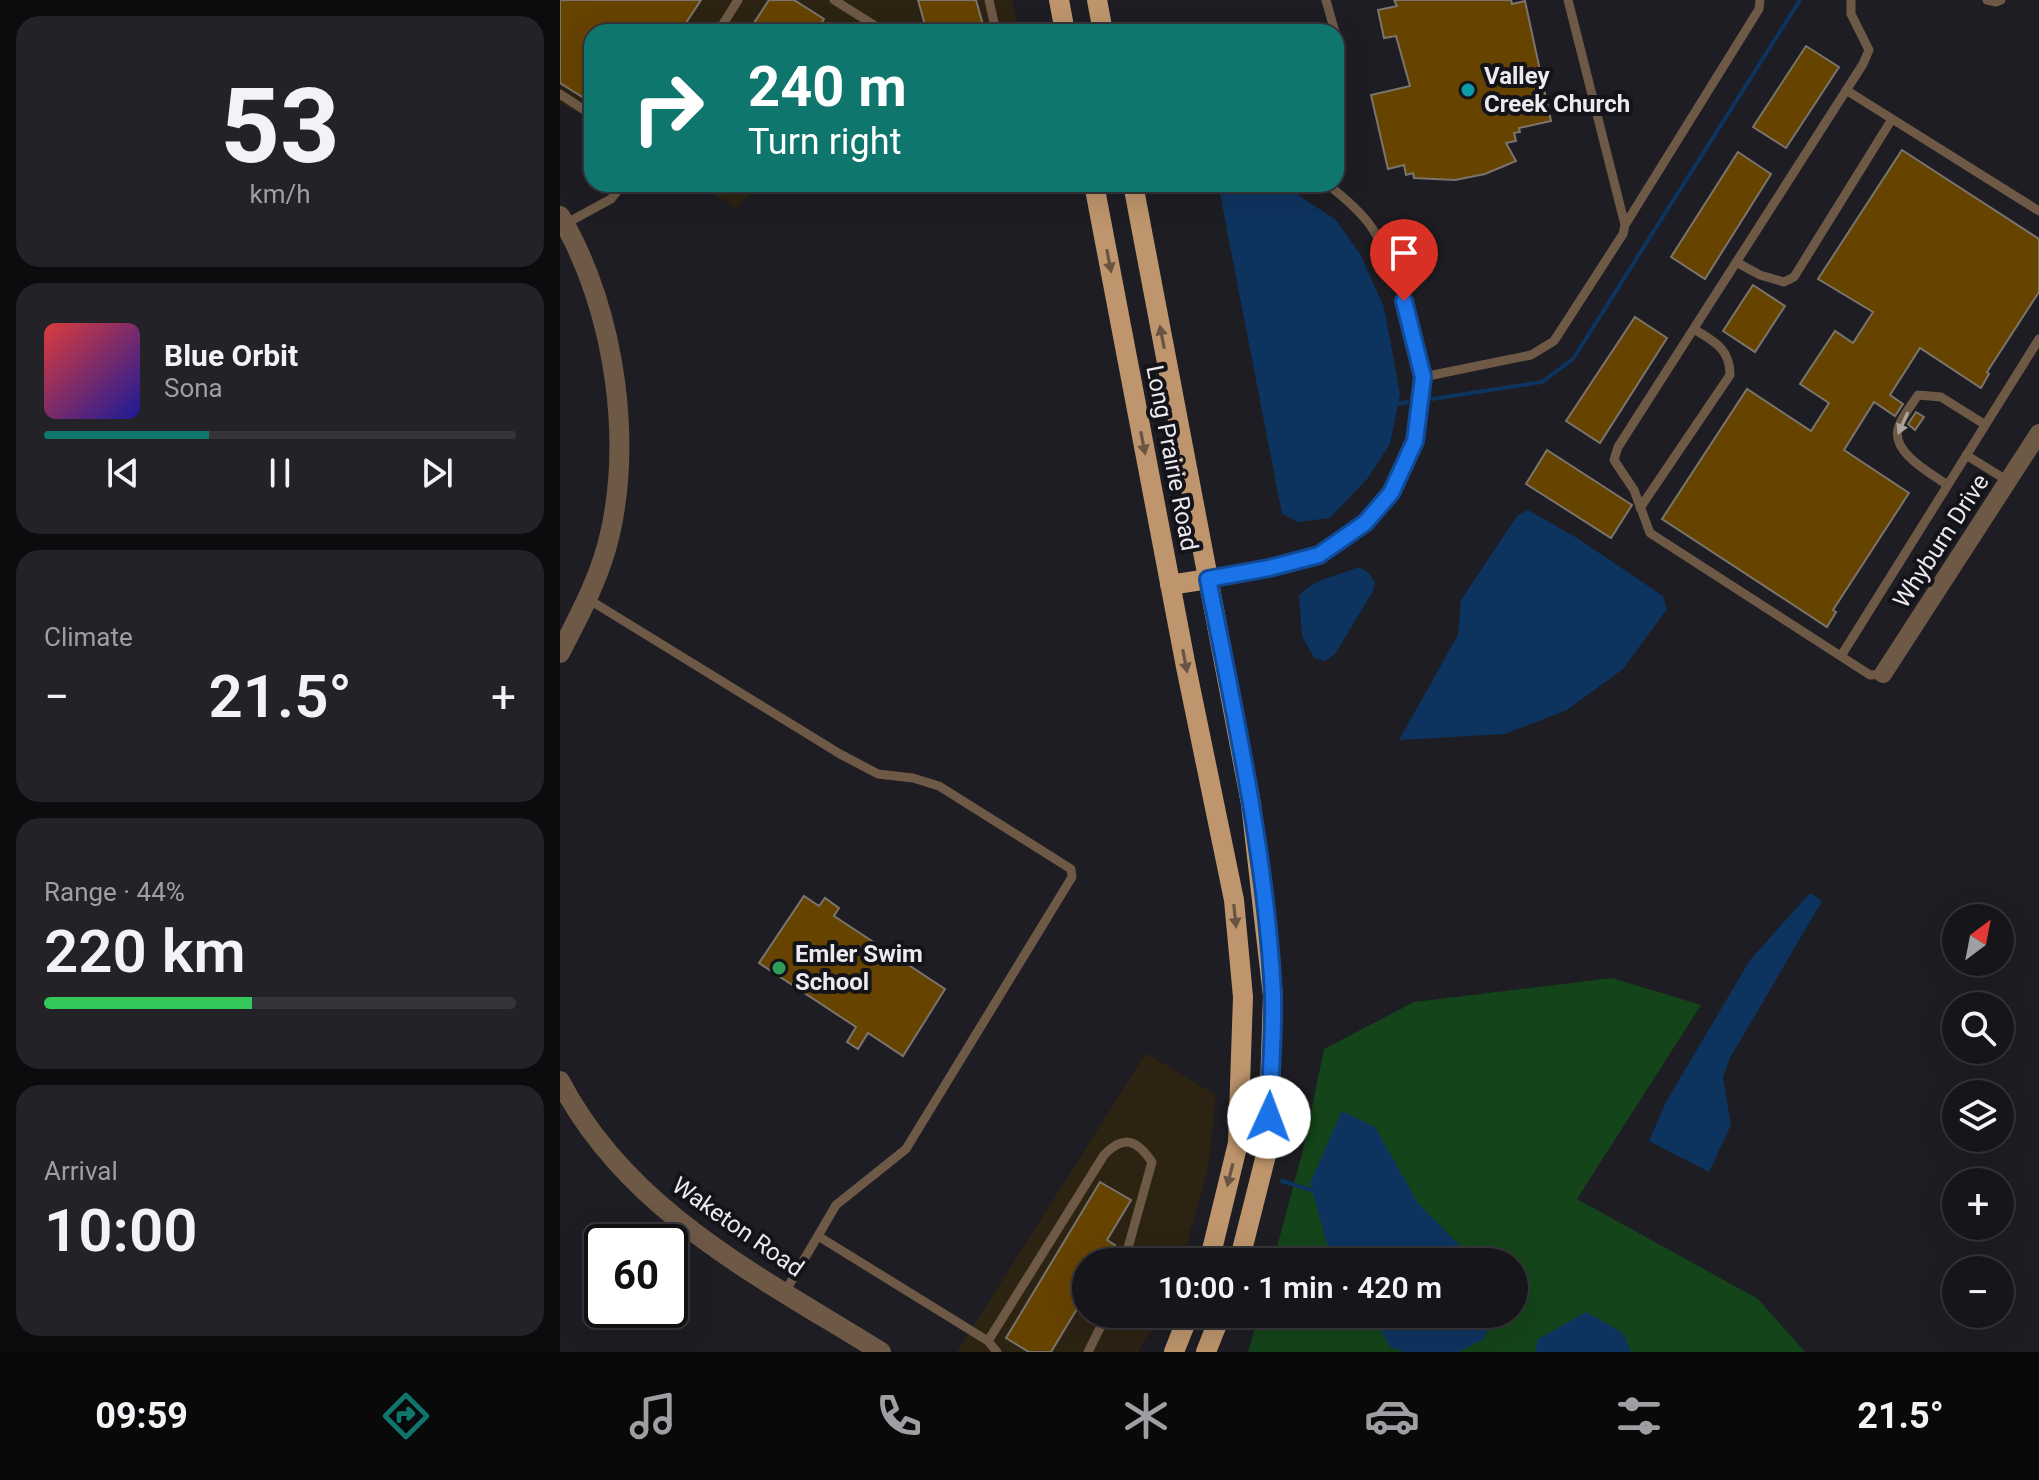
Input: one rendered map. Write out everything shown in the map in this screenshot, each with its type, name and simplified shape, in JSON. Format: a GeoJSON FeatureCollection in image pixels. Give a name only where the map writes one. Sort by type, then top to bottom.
{"type":"FeatureCollection","features":[{"type":"Feature","properties":{"kind":"main road"},"geometry":{"type":"LineString","coordinates":[[1059,0],[1064,24]]}},
{"type":"Feature","properties":{"kind":"main road"},"geometry":{"type":"LineString","coordinates":[[1097,0],[1102,24]]}},
{"type":"Feature","properties":{"kind":"main road","name":"Long Prairie Road"},"geometry":{"type":"LineString","coordinates":[[1096,192],[1234,900],[1243,997],[1238,1143],[1212,1248]]}},
{"type":"Feature","properties":{"kind":"main road","name":"Long Prairie Road"},"geometry":{"type":"LineString","coordinates":[[1135,192],[1251,804],[1273,996],[1268,1147],[1243,1248]]}},
{"type":"Feature","properties":{"kind":"main road"},"geometry":{"type":"LineString","coordinates":[[1170,585],[1208,579]]}},
{"type":"Feature","properties":{"kind":"main road"},"geometry":{"type":"LineString","coordinates":[[1174,1352],[1183,1328]]}},
{"type":"Feature","properties":{"kind":"main road"},"geometry":{"type":"LineString","coordinates":[[1206,1352],[1215,1328]]}},
{"type":"Feature","properties":{"kind":"street"},"geometry":{"type":"LineString","coordinates":[[560,653],[588,599],[612,527],[617,496],[618,422],[610,353],[601,315],[562,220]]}},
{"type":"Feature","properties":{"kind":"street","name":"Whyburn Drive"},"geometry":{"type":"LineString","coordinates":[[1883,674],[2039,433]]}},
{"type":"Feature","properties":{"kind":"street","name":"Waketon Road"},"geometry":{"type":"LineString","coordinates":[[562,1092],[608,1155],[654,1201],[706,1242],[881,1352]]}},
{"type":"Feature","properties":{"kind":"lane"},"geometry":{"type":"LineString","coordinates":[[723,24],[738,0]]}},
{"type":"Feature","properties":{"kind":"lane"},"geometry":{"type":"LineString","coordinates":[[834,0],[872,24]]}},
{"type":"Feature","properties":{"kind":"lane"},"geometry":{"type":"LineString","coordinates":[[989,0],[994,24]]}},
{"type":"Feature","properties":{"kind":"lane"},"geometry":{"type":"LineString","coordinates":[[1326,0],[1333,24]]}},
{"type":"Feature","properties":{"kind":"lane"},"geometry":{"type":"LineString","coordinates":[[1568,0],[1625,225]]}},
{"type":"Feature","properties":{"kind":"lane"},"geometry":{"type":"LineString","coordinates":[[1423,377],[1531,355],[1554,341],[1623,234],[1625,225],[1759,9],[1760,0]]}},
{"type":"Feature","properties":{"kind":"lane"},"geometry":{"type":"LineString","coordinates":[[1851,0],[1851,14],[1869,50],[1863,64],[1618,447],[1614,460],[1634,490],[1650,533],[1870,675],[1883,674]]}},
{"type":"Feature","properties":{"kind":"lane"},"geometry":{"type":"LineString","coordinates":[[1987,0],[2001,0]]}},
{"type":"Feature","properties":{"kind":"lane"},"geometry":{"type":"LineString","coordinates":[[1846,90],[2039,211]]}},
{"type":"Feature","properties":{"kind":"lane"},"geometry":{"type":"LineString","coordinates":[[560,94],[584,110]]}},
{"type":"Feature","properties":{"kind":"lane"},"geometry":{"type":"LineString","coordinates":[[1736,262],[1760,275],[1784,282],[1794,277],[1892,119]]}},
{"type":"Feature","properties":{"kind":"lane"},"geometry":{"type":"LineString","coordinates":[[562,220],[611,199],[617,192]]}},
{"type":"Feature","properties":{"kind":"lane"},"geometry":{"type":"LineString","coordinates":[[1208,579],[1319,555],[1365,523],[1391,493],[1415,441],[1423,377],[1411,321],[1390,260],[1367,221],[1336,192]]}},
{"type":"Feature","properties":{"kind":"lane"},"geometry":{"type":"LineString","coordinates":[[1640,508],[1730,375],[1730,361],[1726,354],[1694,329]]}},
{"type":"Feature","properties":{"kind":"lane"},"geometry":{"type":"LineString","coordinates":[[1841,656],[2039,339]]}},
{"type":"Feature","properties":{"kind":"lane"},"geometry":{"type":"LineString","coordinates":[[1947,485],[1903,451],[1898,441],[1898,428],[1911,406],[1918,395],[1931,394],[1984,424]]}},
{"type":"Feature","properties":{"kind":"lane"},"geometry":{"type":"LineString","coordinates":[[1966,455],[2008,481]]}},
{"type":"Feature","properties":{"kind":"lane"},"geometry":{"type":"LineString","coordinates":[[588,599],[840,754],[878,774],[913,778],[939,786],[1071,869],[1072,877],[907,1147],[836,1205],[785,1292]]}},
{"type":"Feature","properties":{"kind":"lane"},"geometry":{"type":"LineString","coordinates":[[988,1341],[1104,1155],[1115,1144],[1125,1141],[1136,1144],[1152,1162],[1128,1248]]}},
{"type":"Feature","properties":{"kind":"lane"},"geometry":{"type":"LineString","coordinates":[[818,1236],[988,1341],[997,1352]]}},
{"type":"Feature","properties":{"kind":"lane"},"geometry":{"type":"LineString","coordinates":[[1088,1352],[1100,1328]]}},
{"type":"Feature","properties":{"kind":"shaded area"},"geometry":{"type":"Polygon","coordinates":[[[560,0],[1012,0],[1018,24],[584,24],[584,116],[560,102],[560,0]]]}},
{"type":"Feature","properties":{"kind":"shaded area"},"geometry":{"type":"Polygon","coordinates":[[[710,192],[751,192],[737,208],[710,192]]]}},
{"type":"Feature","properties":{"kind":"shaded area"},"geometry":{"type":"Polygon","coordinates":[[[1146,1053],[1216,1095],[1208,1169],[1186,1248],[1072,1248],[1072,1328],[1153,1328],[1138,1352],[957,1352],[1146,1053]]]}},
{"type":"Feature","properties":{"kind":"green space"},"geometry":{"type":"Polygon","coordinates":[[[1612,978],[1701,1005],[1577,1199],[1758,1299],[1805,1352],[1248,1352],[1255,1328],[1528,1328],[1528,1248],[1277,1248],[1303,1150],[1324,1049],[1414,1002],[1612,978]]]}},
{"type":"Feature","properties":{"kind":"water"},"geometry":{"type":"Polygon","coordinates":[[[1294,192],[1336,220],[1360,254],[1384,307],[1400,394],[1390,444],[1368,478],[1330,518],[1298,522],[1282,514],[1220,194],[1294,192]]]}},
{"type":"Feature","properties":{"kind":"water"},"geometry":{"type":"Polygon","coordinates":[[[1528,510],[1577,538],[1663,596],[1667,609],[1623,669],[1567,710],[1505,734],[1399,740],[1458,635],[1461,600],[1517,516],[1528,510]]]}},
{"type":"Feature","properties":{"kind":"water"},"geometry":{"type":"Polygon","coordinates":[[[1359,567],[1369,573],[1375,583],[1373,591],[1335,654],[1325,661],[1314,658],[1302,636],[1299,596],[1319,581],[1359,567]]]}},
{"type":"Feature","properties":{"kind":"water"},"geometry":{"type":"Polygon","coordinates":[[[1810,893],[1822,901],[1730,1058],[1723,1077],[1731,1125],[1709,1172],[1649,1141],[1666,1102],[1750,960],[1810,893]]]}},
{"type":"Feature","properties":{"kind":"water"},"geometry":{"type":"Polygon","coordinates":[[[1342,1111],[1375,1127],[1418,1203],[1462,1248],[1329,1248],[1310,1183],[1342,1111]]]}},
{"type":"Feature","properties":{"kind":"water"},"geometry":{"type":"Polygon","coordinates":[[[1586,1312],[1623,1333],[1631,1352],[1535,1352],[1538,1339],[1586,1312]]]}},
{"type":"Feature","properties":{"kind":"water"},"geometry":{"type":"Polygon","coordinates":[[[1380,1328],[1488,1328],[1484,1339],[1458,1352],[1405,1352],[1390,1347],[1380,1328]]]}},
{"type":"Feature","properties":{"kind":"building"},"geometry":{"type":"Polygon","coordinates":[[[560,0],[701,0],[685,24],[584,24],[584,98],[560,83],[560,0]]]}},
{"type":"Feature","properties":{"kind":"building"},"geometry":{"type":"Polygon","coordinates":[[[769,0],[794,0],[824,19],[821,24],[753,24],[769,0]]]}},
{"type":"Feature","properties":{"kind":"building"},"geometry":{"type":"Polygon","coordinates":[[[918,0],[976,0],[983,24],[925,24],[918,0]]]}},
{"type":"Feature","properties":{"kind":"building","name":"Valley Creek Church"},"geometry":{"type":"Polygon","coordinates":[[[1394,0],[1511,0],[1512,4],[1525,1],[1551,121],[1519,128],[1520,132],[1514,133],[1516,141],[1506,143],[1516,161],[1485,174],[1455,180],[1414,178],[1413,173],[1406,175],[1404,165],[1388,169],[1371,95],[1410,86],[1396,36],[1384,38],[1378,10],[1397,6],[1394,0]]]}},
{"type":"Feature","properties":{"kind":"building"},"geometry":{"type":"Polygon","coordinates":[[[1806,46],[1839,67],[1786,148],[1753,127],[1806,46]]]}},
{"type":"Feature","properties":{"kind":"building"},"geometry":{"type":"Polygon","coordinates":[[[1902,150],[2039,239],[2039,292],[1987,372],[1989,374],[1981,388],[1920,348],[1890,395],[1903,404],[1895,416],[1874,402],[1844,450],[1909,493],[1833,610],[1836,612],[1827,627],[1662,519],[1747,389],[1811,431],[1829,403],[1800,384],[1835,331],[1853,343],[1873,312],[1818,279],[1902,150]]]}},
{"type":"Feature","properties":{"kind":"building"},"geometry":{"type":"Polygon","coordinates":[[[1738,152],[1771,174],[1705,279],[1671,257],[1738,152]]]}},
{"type":"Feature","properties":{"kind":"building"},"geometry":{"type":"Polygon","coordinates":[[[1753,285],[1785,306],[1755,352],[1723,331],[1753,285]]]}},
{"type":"Feature","properties":{"kind":"building"},"geometry":{"type":"Polygon","coordinates":[[[1635,317],[1667,338],[1600,443],[1566,421],[1635,317]]]}},
{"type":"Feature","properties":{"kind":"building"},"geometry":{"type":"Polygon","coordinates":[[[1916,412],[1924,417],[1915,430],[1908,424],[1916,412]]]}},
{"type":"Feature","properties":{"kind":"building"},"geometry":{"type":"Polygon","coordinates":[[[1547,450],[1632,505],[1611,538],[1526,484],[1547,450]]]}},
{"type":"Feature","properties":{"kind":"building"},"geometry":{"type":"Polygon","coordinates":[[[804,896],[819,906],[825,898],[839,908],[834,916],[945,989],[903,1056],[868,1033],[858,1049],[847,1042],[856,1027],[759,963],[804,896]]]}},
{"type":"Feature","properties":{"kind":"building"},"geometry":{"type":"Polygon","coordinates":[[[1100,1182],[1131,1200],[1107,1240],[1115,1245],[1113,1248],[1072,1248],[1072,1317],[1051,1352],[1029,1352],[1006,1338],[1100,1182]]]}},
{"type":"Feature","properties":{"kind":"waterway"},"geometry":{"type":"LineString","coordinates":[[1432,399],[1542,382],[1573,359],[1800,0]]}},
{"type":"Feature","properties":{"kind":"waterway"},"geometry":{"type":"LineString","coordinates":[[1398,404],[1407,402]]}},
{"type":"Feature","properties":{"kind":"waterway"},"geometry":{"type":"LineString","coordinates":[[1282,1181],[1314,1191]]}},
{"type":"Feature","properties":{"kind":"place","name":"Valley Creek Church"},"geometry":{"type":"Point","coordinates":[1468,90]}},
{"type":"Feature","properties":{"kind":"place","name":"Emler Swim School"},"geometry":{"type":"Point","coordinates":[779,968]}},
{"type":"Feature","properties":{"kind":"route"},"geometry":{"type":"LineString","coordinates":[[1269,1117],[1273,996],[1263,896],[1251,804],[1208,579],[1319,555],[1365,523],[1391,493],[1415,441],[1423,377],[1404,301]]}}]}
